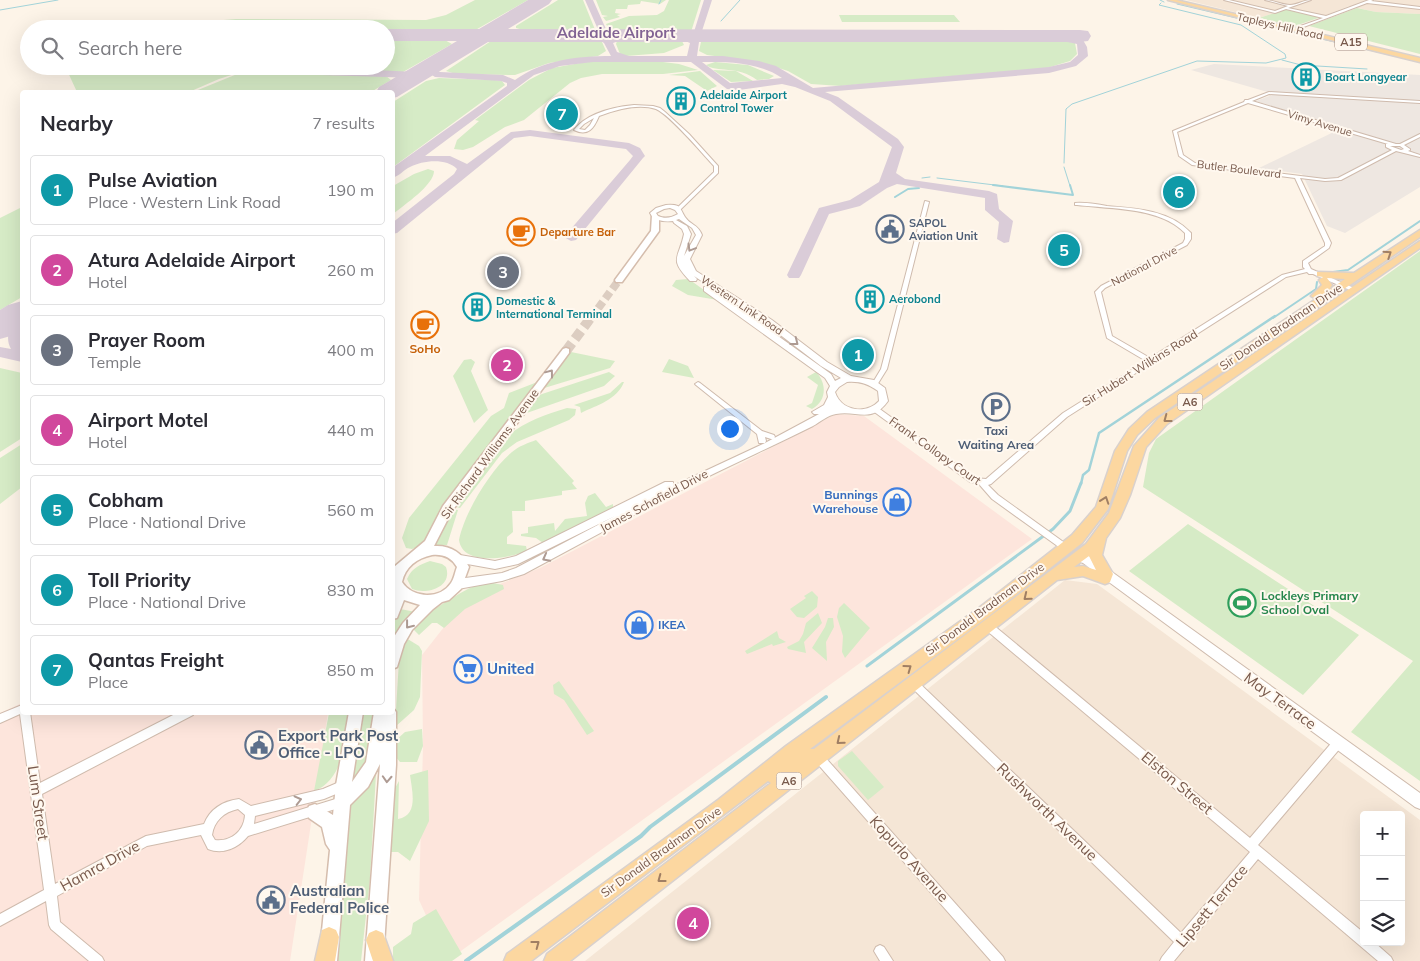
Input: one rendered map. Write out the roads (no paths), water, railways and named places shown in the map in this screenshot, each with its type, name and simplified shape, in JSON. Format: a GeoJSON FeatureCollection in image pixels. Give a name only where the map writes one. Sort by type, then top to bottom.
{"type":"FeatureCollection","features":[{"type":"Feature","properties":{"kind":"main road","name":"Tapleys Hill Road"},"geometry":{"type":"LineString","coordinates":[[1173,0],[1294,29]]}},
{"type":"Feature","properties":{"kind":"main road","name":"Tapleys Hill Road"},"geometry":{"type":"LineString","coordinates":[[1173,0],[1420,59]]}},
{"type":"Feature","properties":{"kind":"main road"},"geometry":{"type":"LineString","coordinates":[[1182,0],[1188,3]]}},
{"type":"Feature","properties":{"kind":"main road"},"geometry":{"type":"LineString","coordinates":[[619,280],[655,231],[656,217]]}},
{"type":"Feature","properties":{"kind":"main road","name":"Sir Donald Bradman Drive"},"geometry":{"type":"LineString","coordinates":[[514,961],[724,806],[792,752],[984,612],[1051,568],[1080,557],[1100,538],[1115,515],[1124,495],[1135,456],[1147,436],[1163,421],[1346,286],[1356,276],[1420,233]]}},
{"type":"Feature","properties":{"kind":"main road","name":"Sir Donald Bradman Drive"},"geometry":{"type":"LineString","coordinates":[[565,957],[913,683],[989,626],[1051,568],[1066,548],[1077,540],[1102,509],[1121,450],[1142,423],[1307,309],[1420,244]]}},
{"type":"Feature","properties":{"kind":"main road"},"geometry":{"type":"LineString","coordinates":[[1322,277],[1356,276]]}},
{"type":"Feature","properties":{"kind":"main road"},"geometry":{"type":"LineString","coordinates":[[1307,309],[1308,302],[1324,291],[1327,285],[1322,277]]}},
{"type":"Feature","properties":{"kind":"main road","name":"Sir Richard Williams Avenue"},"geometry":{"type":"LineString","coordinates":[[414,557],[430,544],[447,509],[566,351]]}},
{"type":"Feature","properties":{"kind":"main road"},"geometry":{"type":"LineString","coordinates":[[1100,538],[1095,556],[1106,576]]}},
{"type":"Feature","properties":{"kind":"main road"},"geometry":{"type":"LineString","coordinates":[[1077,540],[1080,557]]}},
{"type":"Feature","properties":{"kind":"main road"},"geometry":{"type":"LineString","coordinates":[[395,652],[398,641],[408,624],[458,584],[463,567],[460,559],[454,554],[443,550],[429,551],[414,557],[403,565],[397,576],[397,588],[400,593],[413,600],[431,600],[440,597]]}},
{"type":"Feature","properties":{"kind":"main road"},"geometry":{"type":"LineString","coordinates":[[1051,568],[1106,576]]}},
{"type":"Feature","properties":{"kind":"main road"},"geometry":{"type":"LineString","coordinates":[[395,606],[400,593]]}},
{"type":"Feature","properties":{"kind":"main road"},"geometry":{"type":"LineString","coordinates":[[326,961],[344,784],[356,715]]}},
{"type":"Feature","properties":{"kind":"main road"},"geometry":{"type":"LineString","coordinates":[[342,802],[364,782],[378,755],[381,715]]}},
{"type":"Feature","properties":{"kind":"main road"},"geometry":{"type":"LineString","coordinates":[[374,961],[388,765],[389,715]]}},
{"type":"Feature","properties":{"kind":"main road"},"geometry":{"type":"LineString","coordinates":[[724,806],[804,756],[819,758]]}},
{"type":"Feature","properties":{"kind":"main road"},"geometry":{"type":"LineString","coordinates":[[315,812],[324,817],[332,829],[337,861]]}},
{"type":"Feature","properties":{"kind":"main road"},"geometry":{"type":"LineString","coordinates":[[376,940],[383,961]]}},
{"type":"Feature","properties":{"kind":"street"},"geometry":{"type":"LineString","coordinates":[[1225,0],[1275,12],[1307,0]]}},
{"type":"Feature","properties":{"kind":"street"},"geometry":{"type":"LineString","coordinates":[[1266,0],[1292,6]]}},
{"type":"Feature","properties":{"kind":"street"},"geometry":{"type":"LineString","coordinates":[[1294,29],[1370,1],[1420,8]]}},
{"type":"Feature","properties":{"kind":"street"},"geometry":{"type":"LineString","coordinates":[[1285,8],[1325,18]]}},
{"type":"Feature","properties":{"kind":"street","name":"Butler Boulevard"},"geometry":{"type":"LineString","coordinates":[[1394,147],[1340,179],[1296,177],[1202,165],[1187,161],[1181,156],[1175,131],[1177,128],[1269,93],[1420,102]]}},
{"type":"Feature","properties":{"kind":"street","name":"Vimy Avenue"},"geometry":{"type":"LineString","coordinates":[[1244,101],[1394,147]]}},
{"type":"Feature","properties":{"kind":"street","name":"Vimy Avenue"},"geometry":{"type":"LineString","coordinates":[[1244,101],[1388,147],[1394,147]]}},
{"type":"Feature","properties":{"kind":"street"},"geometry":{"type":"LineString","coordinates":[[597,116],[590,129],[583,132],[576,130],[583,123],[597,116],[616,110],[647,106],[662,111],[711,161],[717,170],[671,220],[656,217],[654,211],[683,200],[697,182],[713,169],[712,164],[681,134],[673,123]]}},
{"type":"Feature","properties":{"kind":"street"},"geometry":{"type":"LineString","coordinates":[[1394,147],[1401,146],[1420,135]]}},
{"type":"Feature","properties":{"kind":"street"},"geometry":{"type":"LineString","coordinates":[[1401,146],[1404,150]]}},
{"type":"Feature","properties":{"kind":"street"},"geometry":{"type":"LineString","coordinates":[[1394,147],[1420,154]]}},
{"type":"Feature","properties":{"kind":"street"},"geometry":{"type":"LineString","coordinates":[[1296,177],[1328,243],[1327,247],[1304,264],[1308,270],[1346,286]]}},
{"type":"Feature","properties":{"kind":"street"},"geometry":{"type":"LineString","coordinates":[[875,384],[884,369],[927,202]]}},
{"type":"Feature","properties":{"kind":"street","name":"National Drive"},"geometry":{"type":"LineString","coordinates":[[1077,204],[1157,215],[1177,222],[1188,233],[1188,239],[1185,244],[1098,292],[1109,337],[1150,362]]}},
{"type":"Feature","properties":{"kind":"street"},"geometry":{"type":"LineString","coordinates":[[668,207],[679,212]]}},
{"type":"Feature","properties":{"kind":"street","name":"Western Link Road"},"geometry":{"type":"LineString","coordinates":[[679,212],[699,233],[686,259],[693,272],[769,322],[824,364],[849,379]]}},
{"type":"Feature","properties":{"kind":"street","name":"Western Link Road"},"geometry":{"type":"LineString","coordinates":[[671,220],[684,227],[688,234],[688,240],[678,257],[679,265],[686,273],[828,376],[834,386]]}},
{"type":"Feature","properties":{"kind":"street","name":"Sir Hubert Wilkins Road"},"geometry":{"type":"LineString","coordinates":[[982,483],[995,478],[1066,415],[1284,276],[1308,270]]}},
{"type":"Feature","properties":{"kind":"street"},"geometry":{"type":"LineString","coordinates":[[849,379],[863,379],[875,384],[882,390],[885,397],[882,404],[875,409],[862,412],[847,410],[839,406],[832,398],[831,392],[834,386],[849,379]]}},
{"type":"Feature","properties":{"kind":"street"},"geometry":{"type":"LineString","coordinates":[[698,384],[764,437]]}},
{"type":"Feature","properties":{"kind":"street","name":"James Schofield Drive"},"geometry":{"type":"LineString","coordinates":[[460,559],[495,564],[518,560],[827,407],[832,398]]}},
{"type":"Feature","properties":{"kind":"street","name":"Frank Collopy Court"},"geometry":{"type":"LineString","coordinates":[[875,409],[973,480],[982,483],[995,497],[1066,548]]}},
{"type":"Feature","properties":{"kind":"street","name":"James Schofield Drive"},"geometry":{"type":"LineString","coordinates":[[458,584],[502,577],[520,571],[697,478],[768,445],[833,411],[847,410]]}},
{"type":"Feature","properties":{"kind":"street","name":"May Terrace"},"geometry":{"type":"LineString","coordinates":[[1080,557],[1083,562],[1106,576],[1420,802]]}},
{"type":"Feature","properties":{"kind":"street","name":"Elston Street"},"geometry":{"type":"LineString","coordinates":[[989,626],[1360,939]]}},
{"type":"Feature","properties":{"kind":"street","name":"Rushworth Avenue"},"geometry":{"type":"LineString","coordinates":[[913,683],[1182,942]]}},
{"type":"Feature","properties":{"kind":"street"},"geometry":{"type":"LineString","coordinates":[[0,719],[20,710]]}},
{"type":"Feature","properties":{"kind":"street","name":"Lum Street"},"geometry":{"type":"LineString","coordinates":[[25,715],[55,925],[98,961]]}},
{"type":"Feature","properties":{"kind":"street"},"geometry":{"type":"LineString","coordinates":[[36,791],[184,715]]}},
{"type":"Feature","properties":{"kind":"street","name":"Lipsett Terrace"},"geometry":{"type":"LineString","coordinates":[[1166,961],[1338,743]]}},
{"type":"Feature","properties":{"kind":"street","name":"Kopurlo Avenue"},"geometry":{"type":"LineString","coordinates":[[819,758],[999,961]]}},
{"type":"Feature","properties":{"kind":"street"},"geometry":{"type":"LineString","coordinates":[[250,812],[249,826],[232,843],[218,846],[208,841],[206,829],[214,816],[227,807],[239,804],[250,812],[324,794],[344,784]]}},
{"type":"Feature","properties":{"kind":"street"},"geometry":{"type":"LineString","coordinates":[[245,832],[315,812],[342,802]]}},
{"type":"Feature","properties":{"kind":"street","name":"Hamra Drive"},"geometry":{"type":"LineString","coordinates":[[0,920],[146,841],[206,829]]}},
{"type":"Feature","properties":{"kind":"street","name":"Elston Street"},"geometry":{"type":"LineString","coordinates":[[1369,946],[1387,961]]}},
{"type":"Feature","properties":{"kind":"street"},"geometry":{"type":"LineString","coordinates":[[880,951],[887,961]]}},
{"type":"Feature","properties":{"kind":"waterway"},"geometry":{"type":"LineString","coordinates":[[0,10],[58,0]]}},
{"type":"Feature","properties":{"kind":"waterway"},"geometry":{"type":"LineString","coordinates":[[659,4],[661,0]]}},
{"type":"Feature","properties":{"kind":"waterway"},"geometry":{"type":"LineString","coordinates":[[721,21],[740,0]]}},
{"type":"Feature","properties":{"kind":"waterway"},"geometry":{"type":"LineString","coordinates":[[1160,0],[1164,2]]}},
{"type":"Feature","properties":{"kind":"waterway"},"geometry":{"type":"LineString","coordinates":[[1064,163],[1066,109],[1072,104],[1197,61],[1266,63],[1286,58],[1285,54],[1241,25],[1159,5],[1161,3]]}},
{"type":"Feature","properties":{"kind":"waterway"},"geometry":{"type":"LineString","coordinates":[[1177,4],[1287,30]]}},
{"type":"Feature","properties":{"kind":"waterway"},"geometry":{"type":"LineString","coordinates":[[1292,32],[1420,62]]}},
{"type":"Feature","properties":{"kind":"waterway"},"geometry":{"type":"LineString","coordinates":[[1282,60],[1301,65],[1367,69]]}},
{"type":"Feature","properties":{"kind":"waterway"},"geometry":{"type":"LineString","coordinates":[[1064,167],[1070,186]]}},
{"type":"Feature","properties":{"kind":"waterway"},"geometry":{"type":"LineString","coordinates":[[922,178],[930,177]]}},
{"type":"Feature","properties":{"kind":"waterway"},"geometry":{"type":"LineString","coordinates":[[937,178],[1003,186]]}},
{"type":"Feature","properties":{"kind":"waterway"},"geometry":{"type":"LineString","coordinates":[[993,185],[1073,195],[1070,185]]}},
{"type":"Feature","properties":{"kind":"waterway"},"geometry":{"type":"LineString","coordinates":[[895,197],[908,189],[919,188]]}},
{"type":"Feature","properties":{"kind":"waterway"},"geometry":{"type":"LineString","coordinates":[[1333,272],[1348,270],[1420,221]]}},
{"type":"Feature","properties":{"kind":"waterway"},"geometry":{"type":"LineString","coordinates":[[1273,318],[1316,289],[1317,282]]}},
{"type":"Feature","properties":{"kind":"waterway"},"geometry":{"type":"LineString","coordinates":[[1081,484],[1083,475],[1089,470],[1099,433],[1275,316]]}},
{"type":"Feature","properties":{"kind":"waterway"},"geometry":{"type":"LineString","coordinates":[[867,666],[1053,529],[1070,511],[1081,483]]}},
{"type":"Feature","properties":{"kind":"waterway"},"geometry":{"type":"LineString","coordinates":[[466,961],[641,836],[650,827],[826,697]]}},
{"type":"Feature","properties":{"kind":"tunnel"},"geometry":{"type":"LineString","coordinates":[[591,318],[619,280]]}},
{"type":"Feature","properties":{"kind":"tunnel"},"geometry":{"type":"LineString","coordinates":[[566,351],[592,316]]}},
{"type":"Feature","properties":{"kind":"place","name":"Boart Longyear"},"geometry":{"type":"Point","coordinates":[1306,77]}},
{"type":"Feature","properties":{"kind":"place","name":"Adelaide Airport Control Tower"},"geometry":{"type":"Point","coordinates":[681,101]}},
{"type":"Feature","properties":{"kind":"place","name":"Qantas Freight"},"geometry":{"type":"Point","coordinates":[562,114]}},
{"type":"Feature","properties":{"kind":"place","name":"Toll Priority"},"geometry":{"type":"Point","coordinates":[1179,192]}},
{"type":"Feature","properties":{"kind":"place","name":"SAPOL Aviation Unit"},"geometry":{"type":"Point","coordinates":[890,229]}},
{"type":"Feature","properties":{"kind":"place","name":"Departure Bar"},"geometry":{"type":"Point","coordinates":[521,232]}},
{"type":"Feature","properties":{"kind":"place","name":"Cobham"},"geometry":{"type":"Point","coordinates":[1064,250]}},
{"type":"Feature","properties":{"kind":"place","name":"Prayer Room"},"geometry":{"type":"Point","coordinates":[503,272]}},
{"type":"Feature","properties":{"kind":"place","name":"Aerobond"},"geometry":{"type":"Point","coordinates":[870,299]}},
{"type":"Feature","properties":{"kind":"place","name":"Domestic & International Terminal"},"geometry":{"type":"Point","coordinates":[477,307]}},
{"type":"Feature","properties":{"kind":"place","name":"SoHo"},"geometry":{"type":"Point","coordinates":[425,325]}},
{"type":"Feature","properties":{"kind":"place","name":"Pulse Aviation"},"geometry":{"type":"Point","coordinates":[858,355]}},
{"type":"Feature","properties":{"kind":"place","name":"Atura Adelaide Airport"},"geometry":{"type":"Point","coordinates":[507,365]}},
{"type":"Feature","properties":{"kind":"place","name":"Taxi Waiting Area"},"geometry":{"type":"Point","coordinates":[996,407]}},
{"type":"Feature","properties":{"kind":"place","name":"Bunnings Warehouse"},"geometry":{"type":"Point","coordinates":[897,502]}},
{"type":"Feature","properties":{"kind":"place","name":"Lockleys Primary School Oval"},"geometry":{"type":"Point","coordinates":[1242,603]}},
{"type":"Feature","properties":{"kind":"place","name":"IKEA"},"geometry":{"type":"Point","coordinates":[639,625]}},
{"type":"Feature","properties":{"kind":"place","name":"United"},"geometry":{"type":"Point","coordinates":[468,669]}},
{"type":"Feature","properties":{"kind":"place","name":"Export Park Post Office - LPO"},"geometry":{"type":"Point","coordinates":[259,745]}},
{"type":"Feature","properties":{"kind":"place","name":"Australian Federal Police"},"geometry":{"type":"Point","coordinates":[271,900]}},
{"type":"Feature","properties":{"kind":"place","name":"Airport Motel"},"geometry":{"type":"Point","coordinates":[693,923]}},
{"type":"Feature","properties":{"kind":"district","name":"Adelaide Airport"},"geometry":{"type":"Point","coordinates":[616,33]}}]}
